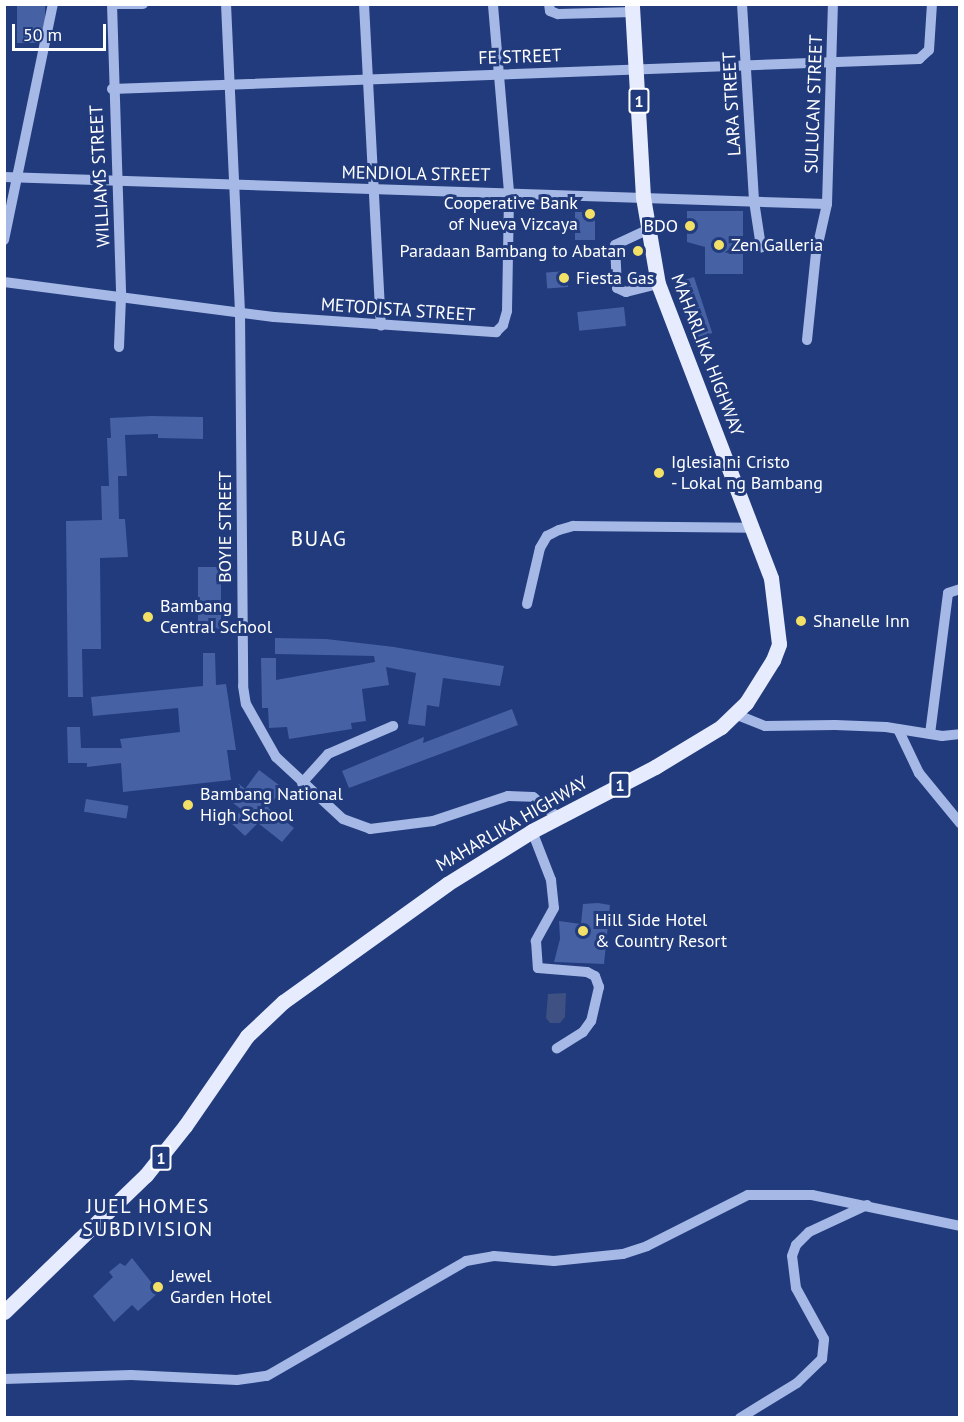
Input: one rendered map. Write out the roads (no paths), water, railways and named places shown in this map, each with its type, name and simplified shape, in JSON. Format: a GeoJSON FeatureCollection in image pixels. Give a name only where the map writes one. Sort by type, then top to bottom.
{"type":"FeatureCollection","features":[{"type":"Feature","properties":{"kind":"main road","name":"MAHARLIKA HIGHWAY"},"geometry":{"type":"LineString","coordinates":[[4,1312],[146,1175],[262,1020],[399,916],[532,831],[683,751],[735,714],[765,678],[779,644],[776,599],[752,528],[658,284],[647,230],[643,197],[633,8]]}},
{"type":"Feature","properties":{"kind":"street"},"geometry":{"type":"LineString","coordinates":[[4,240],[10,177],[53,4]]}},
{"type":"Feature","properties":{"kind":"street"},"geometry":{"type":"LineString","coordinates":[[112,4],[143,4]]}},
{"type":"Feature","properties":{"kind":"street","name":"WILLIAMS STREET"},"geometry":{"type":"LineString","coordinates":[[112,4],[112,90],[121,297],[118,347]]}},
{"type":"Feature","properties":{"kind":"street","name":"BOYIE STREET"},"geometry":{"type":"LineString","coordinates":[[226,4],[240,314],[243,686],[246,704],[276,757],[343,819],[370,829],[433,821],[508,796],[533,797],[558,817]]}},
{"type":"Feature","properties":{"kind":"street"},"geometry":{"type":"LineString","coordinates":[[364,4],[370,82],[381,326]]}},
{"type":"Feature","properties":{"kind":"street","name":"METODISTA STREET"},"geometry":{"type":"LineString","coordinates":[[4,282],[240,314],[486,333],[500,329],[507,311],[509,192],[493,4]]}},
{"type":"Feature","properties":{"kind":"street"},"geometry":{"type":"LineString","coordinates":[[549,4],[550,11],[558,14],[633,8]]}},
{"type":"Feature","properties":{"kind":"street","name":"LARA STREET"},"geometry":{"type":"LineString","coordinates":[[742,4],[754,201],[761,247]]}},
{"type":"Feature","properties":{"kind":"street","name":"SULUCAN STREET"},"geometry":{"type":"LineString","coordinates":[[807,340],[816,253],[827,204],[833,4]]}},
{"type":"Feature","properties":{"kind":"street","name":"FE STREET"},"geometry":{"type":"LineString","coordinates":[[112,90],[230,82],[370,82],[500,74],[832,64],[919,58],[928,55],[932,4]]}},
{"type":"Feature","properties":{"kind":"street","name":"MENDIOLA STREET"},"geometry":{"type":"LineString","coordinates":[[10,177],[117,183],[375,191],[509,192],[827,204]]}},
{"type":"Feature","properties":{"kind":"street"},"geometry":{"type":"LineString","coordinates":[[647,230],[615,245],[616,288],[626,292],[658,284]]}},
{"type":"Feature","properties":{"kind":"street"},"geometry":{"type":"LineString","coordinates":[[527,604],[540,548],[547,536],[559,530],[573,526],[752,528]]}},
{"type":"Feature","properties":{"kind":"street"},"geometry":{"type":"LineString","coordinates":[[930,734],[948,593],[960,589]]}},
{"type":"Feature","properties":{"kind":"street"},"geometry":{"type":"LineString","coordinates":[[735,714],[765,726],[817,724],[898,729],[930,734],[960,734]]}},
{"type":"Feature","properties":{"kind":"street"},"geometry":{"type":"LineString","coordinates":[[302,783],[328,754],[393,726]]}},
{"type":"Feature","properties":{"kind":"street"},"geometry":{"type":"LineString","coordinates":[[898,729],[919,773],[960,823]]}},
{"type":"Feature","properties":{"kind":"street"},"geometry":{"type":"LineString","coordinates":[[532,831],[551,880],[554,908],[536,941],[538,968],[588,972],[595,976],[599,987],[591,1021],[583,1032],[557,1048]]}},
{"type":"Feature","properties":{"kind":"street"},"geometry":{"type":"LineString","coordinates":[[4,1379],[131,1375],[254,1379],[290,1366],[396,1299],[466,1261],[506,1256],[554,1261],[623,1254],[647,1246],[748,1195],[812,1195],[960,1226]]}},
{"type":"Feature","properties":{"kind":"street"},"geometry":{"type":"LineString","coordinates":[[740,1418],[797,1383],[822,1359],[824,1339],[796,1288],[792,1256],[796,1245],[809,1232],[867,1205]]}},
{"type":"Feature","properties":{"kind":"water"},"geometry":{"type":"Polygon","coordinates":[[[566,993],[565,1017],[560,1023],[550,1023],[546,1018],[548,994],[566,993]]]}},
{"type":"Feature","properties":{"kind":"place","name":"Cooperative Bank of Nueva Vizcaya"},"geometry":{"type":"Point","coordinates":[590,214]}},
{"type":"Feature","properties":{"kind":"place","name":"BDO"},"geometry":{"type":"Point","coordinates":[690,226]}},
{"type":"Feature","properties":{"kind":"place","name":"Zen Galleria"},"geometry":{"type":"Point","coordinates":[719,245]}},
{"type":"Feature","properties":{"kind":"place","name":"Paradaan Bambang to Abatan"},"geometry":{"type":"Point","coordinates":[638,251]}},
{"type":"Feature","properties":{"kind":"place","name":"Fiesta Gas"},"geometry":{"type":"Point","coordinates":[564,278]}},
{"type":"Feature","properties":{"kind":"place","name":"Iglesia ni Cristo - Lokal ng Bambang"},"geometry":{"type":"Point","coordinates":[659,473]}},
{"type":"Feature","properties":{"kind":"place","name":"Bambang Central School"},"geometry":{"type":"Point","coordinates":[148,617]}},
{"type":"Feature","properties":{"kind":"place","name":"Shanelle Inn"},"geometry":{"type":"Point","coordinates":[801,621]}},
{"type":"Feature","properties":{"kind":"place","name":"Bambang National High School"},"geometry":{"type":"Point","coordinates":[188,805]}},
{"type":"Feature","properties":{"kind":"place","name":"Hill Side Hotel & Country Resort"},"geometry":{"type":"Point","coordinates":[583,931]}},
{"type":"Feature","properties":{"kind":"place","name":"Jewel Garden Hotel"},"geometry":{"type":"Point","coordinates":[158,1287]}},
{"type":"Feature","properties":{"kind":"district","name":"BUAG"},"geometry":{"type":"Point","coordinates":[319,539]}},
{"type":"Feature","properties":{"kind":"district","name":"JUEL HOMES SUBDIVISION"},"geometry":{"type":"Point","coordinates":[148,1218]}}]}
